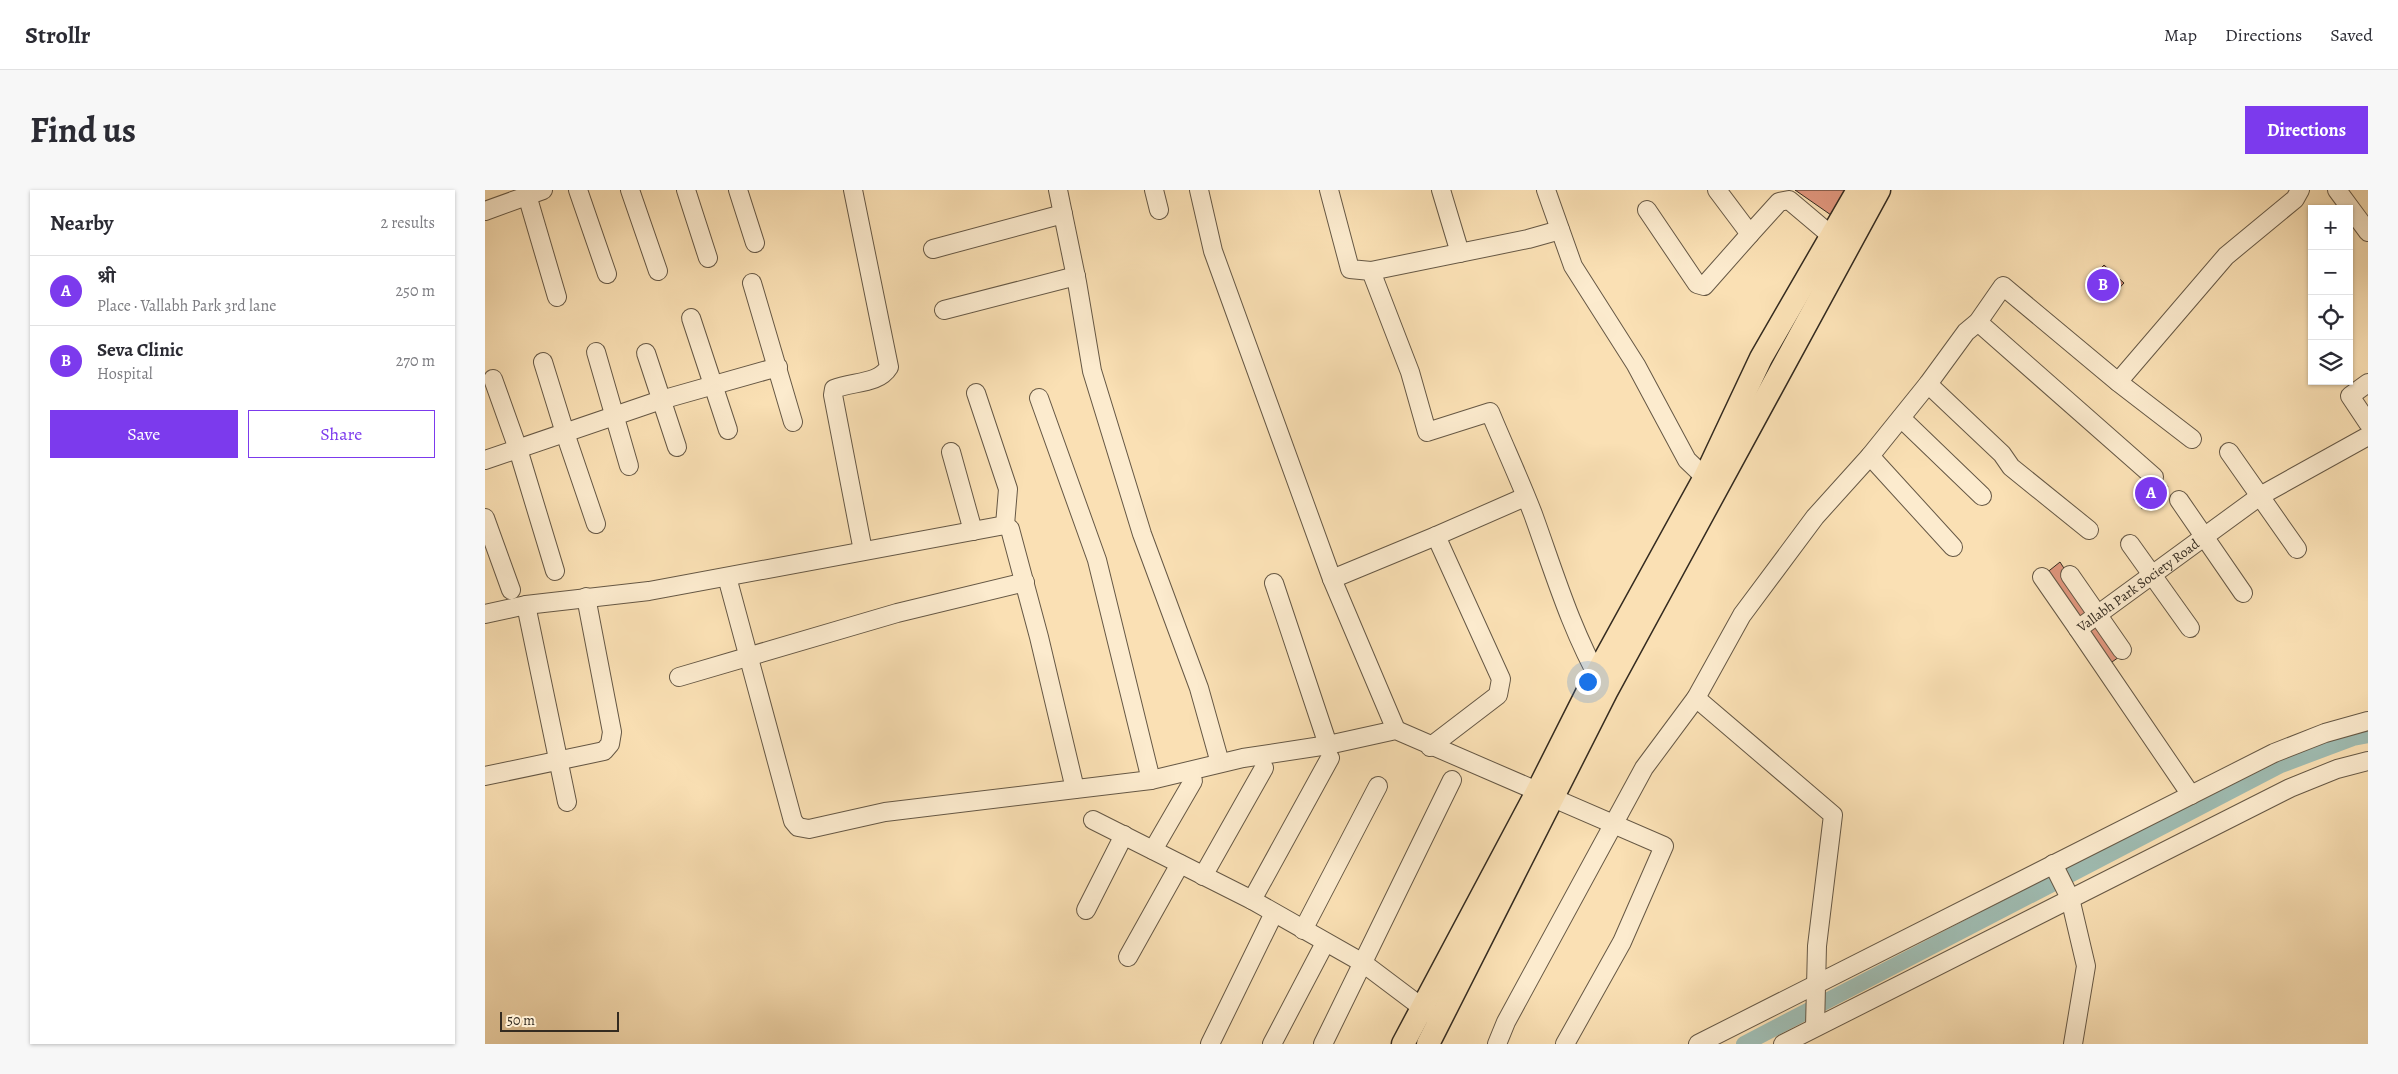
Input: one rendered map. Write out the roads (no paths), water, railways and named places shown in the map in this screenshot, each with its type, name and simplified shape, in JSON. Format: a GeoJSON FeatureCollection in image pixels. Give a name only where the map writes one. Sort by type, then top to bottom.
{"type":"FeatureCollection","features":[{"type":"Feature","properties":{"kind":"main road"},"geometry":{"type":"LineString","coordinates":[[1428,1044],[1441,1021],[1544,795],[1601,683],[1711,482],[1838,241],[1858,190]]}},
{"type":"Feature","properties":{"kind":"main road"},"geometry":{"type":"LineString","coordinates":[[1838,241],[1879,190]]}},
{"type":"Feature","properties":{"kind":"main road"},"geometry":{"type":"LineString","coordinates":[[1403,1044],[1422,1007],[1544,795]]}},
{"type":"Feature","properties":{"kind":"street"},"geometry":{"type":"LineString","coordinates":[[578,190],[607,274]]}},
{"type":"Feature","properties":{"kind":"street"},"geometry":{"type":"LineString","coordinates":[[630,190],[658,271]]}},
{"type":"Feature","properties":{"kind":"street"},"geometry":{"type":"LineString","coordinates":[[686,190],[708,258]]}},
{"type":"Feature","properties":{"kind":"street"},"geometry":{"type":"LineString","coordinates":[[738,190],[755,242]]}},
{"type":"Feature","properties":{"kind":"street"},"geometry":{"type":"LineString","coordinates":[[853,190],[889,367],[878,378],[834,388],[833,395],[863,551]]}},
{"type":"Feature","properties":{"kind":"street"},"geometry":{"type":"LineString","coordinates":[[1058,190],[1076,276],[1092,371],[1142,534],[1199,688],[1220,763]]}},
{"type":"Feature","properties":{"kind":"street"},"geometry":{"type":"LineString","coordinates":[[1154,190],[1159,210]]}},
{"type":"Feature","properties":{"kind":"street"},"geometry":{"type":"LineString","coordinates":[[1199,190],[1213,251],[1332,578],[1395,730]]}},
{"type":"Feature","properties":{"kind":"street"},"geometry":{"type":"LineString","coordinates":[[1329,190],[1351,269],[1371,271],[1560,230]]}},
{"type":"Feature","properties":{"kind":"street"},"geometry":{"type":"LineString","coordinates":[[1441,190],[1460,253]]}},
{"type":"Feature","properties":{"kind":"street"},"geometry":{"type":"LineString","coordinates":[[1546,190],[1573,266],[1636,365],[1687,460],[1711,482]]}},
{"type":"Feature","properties":{"kind":"street"},"geometry":{"type":"LineString","coordinates":[[1717,190],[1750,234]]}},
{"type":"Feature","properties":{"kind":"street"},"geometry":{"type":"LineString","coordinates":[[2118,382],[2226,256],[2295,200],[2300,190]]}},
{"type":"Feature","properties":{"kind":"street"},"geometry":{"type":"LineString","coordinates":[[2337,190],[2368,232]]}},
{"type":"Feature","properties":{"kind":"street"},"geometry":{"type":"LineString","coordinates":[[485,211],[501,197],[535,193],[557,297]]}},
{"type":"Feature","properties":{"kind":"street"},"geometry":{"type":"LineString","coordinates":[[1647,210],[1697,284],[1704,286],[1779,202],[1789,195],[1838,241]]}},
{"type":"Feature","properties":{"kind":"street"},"geometry":{"type":"LineString","coordinates":[[933,249],[1063,214]]}},
{"type":"Feature","properties":{"kind":"street"},"geometry":{"type":"LineString","coordinates":[[1371,271],[1410,372],[1427,432],[1490,412],[1525,497],[1558,588],[1601,683]]}},
{"type":"Feature","properties":{"kind":"street"},"geometry":{"type":"LineString","coordinates":[[944,310],[1076,276]]}},
{"type":"Feature","properties":{"kind":"street"},"geometry":{"type":"LineString","coordinates":[[752,283],[779,367],[793,422]]}},
{"type":"Feature","properties":{"kind":"street"},"geometry":{"type":"LineString","coordinates":[[1497,1044],[1506,1022],[1612,824],[1644,768],[1697,698],[1742,615],[1815,517],[1870,456],[1901,418],[1966,332],[1979,322],[2003,286],[2118,382],[2192,439]]}},
{"type":"Feature","properties":{"kind":"street"},"geometry":{"type":"LineString","coordinates":[[691,318],[728,430]]}},
{"type":"Feature","properties":{"kind":"street"},"geometry":{"type":"LineString","coordinates":[[1979,322],[2153,477]]}},
{"type":"Feature","properties":{"kind":"street"},"geometry":{"type":"LineString","coordinates":[[596,352],[629,466]]}},
{"type":"Feature","properties":{"kind":"street"},"geometry":{"type":"LineString","coordinates":[[646,353],[677,447]]}},
{"type":"Feature","properties":{"kind":"street"},"geometry":{"type":"LineString","coordinates":[[543,362],[596,524]]}},
{"type":"Feature","properties":{"kind":"street"},"geometry":{"type":"LineString","coordinates":[[485,460],[661,400],[779,367]]}},
{"type":"Feature","properties":{"kind":"street"},"geometry":{"type":"LineString","coordinates":[[493,379],[518,450],[555,571]]}},
{"type":"Feature","properties":{"kind":"street"},"geometry":{"type":"LineString","coordinates":[[2368,382],[2350,396],[2368,422]]}},
{"type":"Feature","properties":{"kind":"street"},"geometry":{"type":"LineString","coordinates":[[1928,384],[2002,454],[2011,467],[2089,530]]}},
{"type":"Feature","properties":{"kind":"street"},"geometry":{"type":"LineString","coordinates":[[976,392],[1008,488],[1005,525]]}},
{"type":"Feature","properties":{"kind":"street"},"geometry":{"type":"LineString","coordinates":[[1039,398],[1097,560],[1151,780]]}},
{"type":"Feature","properties":{"kind":"street"},"geometry":{"type":"LineString","coordinates":[[1901,418],[1982,496]]}},
{"type":"Feature","properties":{"kind":"street","name":"Vallabh Park Society Road"},"geometry":{"type":"LineString","coordinates":[[2191,795],[2078,629],[2260,496],[2368,436]]}},
{"type":"Feature","properties":{"kind":"street"},"geometry":{"type":"LineString","coordinates":[[951,452],[973,531]]}},
{"type":"Feature","properties":{"kind":"street"},"geometry":{"type":"LineString","coordinates":[[2229,452],[2297,548]]}},
{"type":"Feature","properties":{"kind":"street"},"geometry":{"type":"LineString","coordinates":[[1870,456],[1953,547]]}},
{"type":"Feature","properties":{"kind":"street"},"geometry":{"type":"LineString","coordinates":[[1332,578],[1436,536],[1525,497]]}},
{"type":"Feature","properties":{"kind":"street"},"geometry":{"type":"LineString","coordinates":[[2179,500],[2243,592]]}},
{"type":"Feature","properties":{"kind":"street"},"geometry":{"type":"LineString","coordinates":[[485,518],[511,590]]}},
{"type":"Feature","properties":{"kind":"street"},"geometry":{"type":"LineString","coordinates":[[485,614],[526,605],[649,590],[727,577],[1005,525],[1010,529],[1025,582],[1075,789]]}},
{"type":"Feature","properties":{"kind":"street"},"geometry":{"type":"LineString","coordinates":[[1430,746],[1498,695],[1501,678],[1436,536]]}},
{"type":"Feature","properties":{"kind":"street"},"geometry":{"type":"LineString","coordinates":[[2130,544],[2190,628]]}},
{"type":"Feature","properties":{"kind":"street"},"geometry":{"type":"LineString","coordinates":[[2070,575],[2122,650]]}},
{"type":"Feature","properties":{"kind":"street"},"geometry":{"type":"LineString","coordinates":[[727,577],[793,820],[798,827],[809,829],[885,812],[1151,780],[1220,763],[1329,751],[1395,730],[1664,846],[1622,942],[1565,1044]]}},
{"type":"Feature","properties":{"kind":"street"},"geometry":{"type":"LineString","coordinates":[[2042,577],[2078,629]]}},
{"type":"Feature","properties":{"kind":"street"},"geometry":{"type":"LineString","coordinates":[[679,677],[897,613],[1025,582]]}},
{"type":"Feature","properties":{"kind":"street"},"geometry":{"type":"LineString","coordinates":[[1253,900],[1329,751],[1274,583]]}},
{"type":"Feature","properties":{"kind":"street"},"geometry":{"type":"LineString","coordinates":[[485,776],[557,759],[604,751],[610,744],[612,732],[586,597]]}},
{"type":"Feature","properties":{"kind":"street"},"geometry":{"type":"LineString","coordinates":[[526,605],[567,802]]}},
{"type":"Feature","properties":{"kind":"street"},"geometry":{"type":"LineString","coordinates":[[1697,698],[1833,815],[1817,946],[1815,1027]]}},
{"type":"Feature","properties":{"kind":"street"},"geometry":{"type":"LineString","coordinates":[[1698,1044],[2274,753],[2325,733],[2368,721]]}},
{"type":"Feature","properties":{"kind":"street"},"geometry":{"type":"LineString","coordinates":[[1783,1044],[2290,788],[2337,769],[2368,760]]}},
{"type":"Feature","properties":{"kind":"street"},"geometry":{"type":"LineString","coordinates":[[1203,876],[1264,768]]}},
{"type":"Feature","properties":{"kind":"street"},"geometry":{"type":"LineString","coordinates":[[1323,1044],[1452,780]]}},
{"type":"Feature","properties":{"kind":"street"},"geometry":{"type":"LineString","coordinates":[[1153,850],[1193,781]]}},
{"type":"Feature","properties":{"kind":"street"},"geometry":{"type":"LineString","coordinates":[[1303,930],[1378,786]]}},
{"type":"Feature","properties":{"kind":"street"},"geometry":{"type":"LineString","coordinates":[[1093,820],[1253,900],[1325,943],[1363,963],[1441,1021]]}},
{"type":"Feature","properties":{"kind":"street"},"geometry":{"type":"LineString","coordinates":[[1086,910],[1124,835]]}},
{"type":"Feature","properties":{"kind":"street"},"geometry":{"type":"LineString","coordinates":[[1128,957],[1179,864]]}},
{"type":"Feature","properties":{"kind":"street"},"geometry":{"type":"LineString","coordinates":[[2053,865],[2070,898],[2086,966],[2073,1044]]}},
{"type":"Feature","properties":{"kind":"street"},"geometry":{"type":"LineString","coordinates":[[1210,1044],[1274,913]]}},
{"type":"Feature","properties":{"kind":"street"},"geometry":{"type":"LineString","coordinates":[[1272,1044],[1325,943]]}},
{"type":"Feature","properties":{"kind":"waterway"},"geometry":{"type":"LineString","coordinates":[[1744,1044],[2281,765],[2353,738],[2368,735]]}},
{"type":"Feature","properties":{"kind":"place","name":"Seva Clinic"},"geometry":{"type":"Point","coordinates":[2103,285]}},
{"type":"Feature","properties":{"kind":"place","name":"श्री"},"geometry":{"type":"Point","coordinates":[2151,493]}}]}
